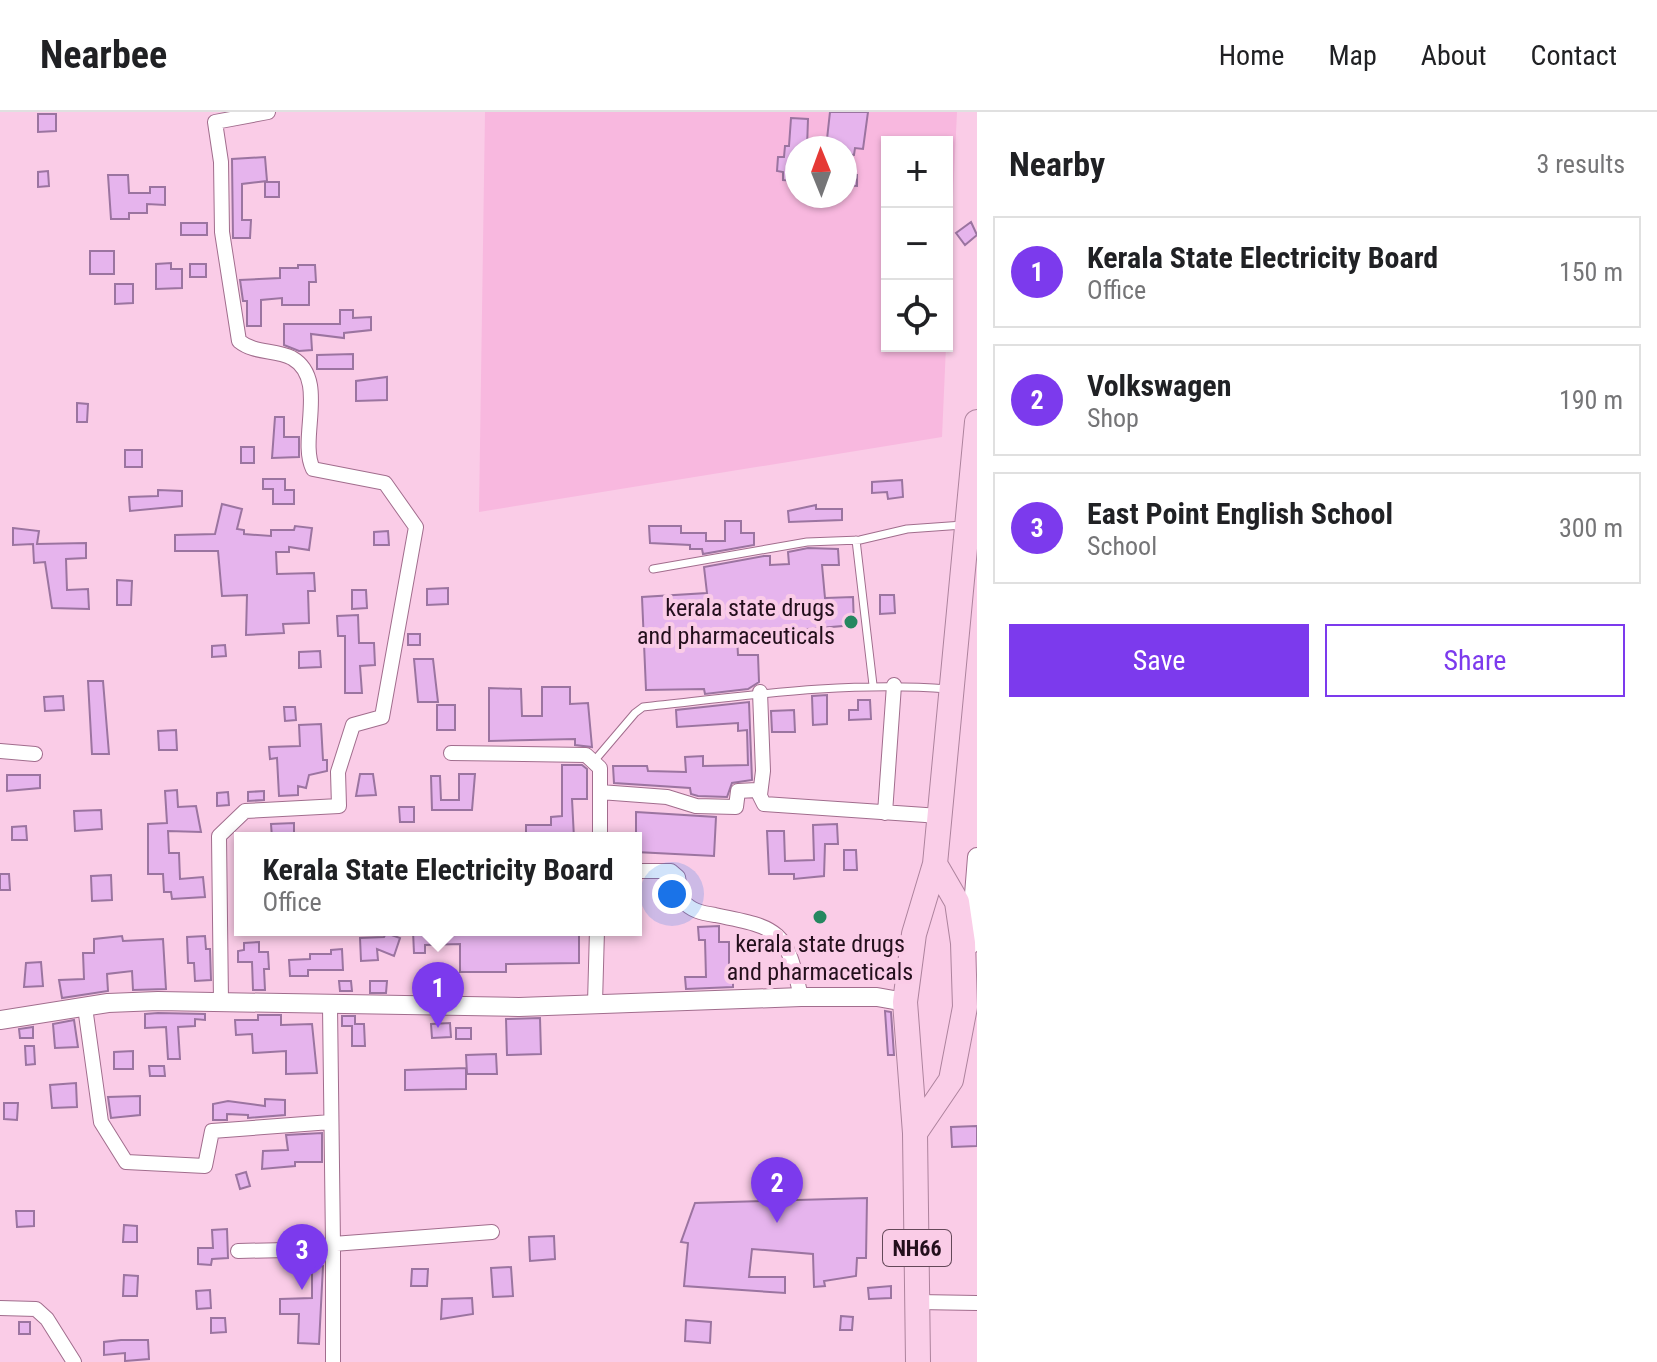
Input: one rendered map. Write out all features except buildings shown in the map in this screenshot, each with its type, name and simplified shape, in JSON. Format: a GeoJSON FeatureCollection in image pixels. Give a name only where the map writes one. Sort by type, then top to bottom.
{"type":"FeatureCollection","features":[{"type":"Feature","properties":{"kind":"highway","name":"NH66"},"geometry":{"type":"LineString","coordinates":[[918,1362],[915,1133],[905,1002],[914,934],[935,864],[977,422]]}},
{"type":"Feature","properties":{"kind":"highway"},"geometry":{"type":"LineString","coordinates":[[915,1133],[951,1080],[971,1008],[957,902],[935,864]]}},
{"type":"Feature","properties":{"kind":"street"},"geometry":{"type":"LineString","coordinates":[[221,1002],[219,836],[245,811],[339,806],[338,772],[353,725],[382,717],[416,527],[385,483],[313,469],[307,458],[310,385],[303,369],[291,358],[248,349],[239,341],[222,232],[221,162],[215,122],[268,112]]}},
{"type":"Feature","properties":{"kind":"street"},"geometry":{"type":"LineString","coordinates":[[885,813],[894,685]]}},
{"type":"Feature","properties":{"kind":"street"},"geometry":{"type":"LineString","coordinates":[[760,692],[763,771],[760,795]]}},
{"type":"Feature","properties":{"kind":"street"},"geometry":{"type":"LineString","coordinates":[[0,751],[35,754]]}},
{"type":"Feature","properties":{"kind":"street"},"geometry":{"type":"LineString","coordinates":[[451,753],[586,755],[595,760],[600,768],[600,832]]}},
{"type":"Feature","properties":{"kind":"street"},"geometry":{"type":"LineString","coordinates":[[600,792],[667,797],[696,806],[736,807],[738,791],[757,790],[764,804],[940,816]]}},
{"type":"Feature","properties":{"kind":"street"},"geometry":{"type":"LineString","coordinates":[[971,1008],[977,857]]}},
{"type":"Feature","properties":{"kind":"street"},"geometry":{"type":"LineString","coordinates":[[642,871],[671,871],[678,877],[682,900],[688,907],[764,925],[781,938],[792,959],[801,997]]}},
{"type":"Feature","properties":{"kind":"street"},"geometry":{"type":"LineString","coordinates":[[595,1003],[597,936]]}},
{"type":"Feature","properties":{"kind":"street"},"geometry":{"type":"LineString","coordinates":[[0,1020],[142,1001],[519,1007],[801,997],[877,997],[905,1002]]}},
{"type":"Feature","properties":{"kind":"street"},"geometry":{"type":"LineString","coordinates":[[330,1006],[333,1362]]}},
{"type":"Feature","properties":{"kind":"street"},"geometry":{"type":"LineString","coordinates":[[85,1007],[101,1122],[126,1162],[205,1166],[212,1131],[331,1122]]}},
{"type":"Feature","properties":{"kind":"street"},"geometry":{"type":"LineString","coordinates":[[238,1251],[333,1247],[492,1232]]}},
{"type":"Feature","properties":{"kind":"street"},"geometry":{"type":"LineString","coordinates":[[918,1302],[977,1303]]}},
{"type":"Feature","properties":{"kind":"street"},"geometry":{"type":"LineString","coordinates":[[0,1308],[36,1309],[47,1319],[74,1362]]}},
{"type":"Feature","properties":{"kind":"lane"},"geometry":{"type":"LineString","coordinates":[[653,569],[794,544],[856,540],[907,529],[966,525]]}},
{"type":"Feature","properties":{"kind":"lane"},"geometry":{"type":"LineString","coordinates":[[856,540],[873,685]]}},
{"type":"Feature","properties":{"kind":"lane"},"geometry":{"type":"LineString","coordinates":[[595,760],[643,707],[760,692],[873,685],[952,690]]}},
{"type":"Feature","properties":{"kind":"shaded area"},"geometry":{"type":"Polygon","coordinates":[[[485,112],[957,112],[953,198],[953,136],[881,136],[881,352],[946,352],[942,437],[479,512],[485,112]]]}},
{"type":"Feature","properties":{"kind":"place","name":"kerala state drugs and pharmaceuticals"},"geometry":{"type":"Point","coordinates":[851,622]}},
{"type":"Feature","properties":{"kind":"place","name":"kerala state drugs and pharmaceticals"},"geometry":{"type":"Point","coordinates":[820,917]}},
{"type":"Feature","properties":{"kind":"place","name":"Kerala State Electricity Board"},"geometry":{"type":"Point","coordinates":[438,1028]}},
{"type":"Feature","properties":{"kind":"place","name":"Volkswagen"},"geometry":{"type":"Point","coordinates":[777,1223]}},
{"type":"Feature","properties":{"kind":"place","name":"East Point English School"},"geometry":{"type":"Point","coordinates":[302,1290]}}]}
